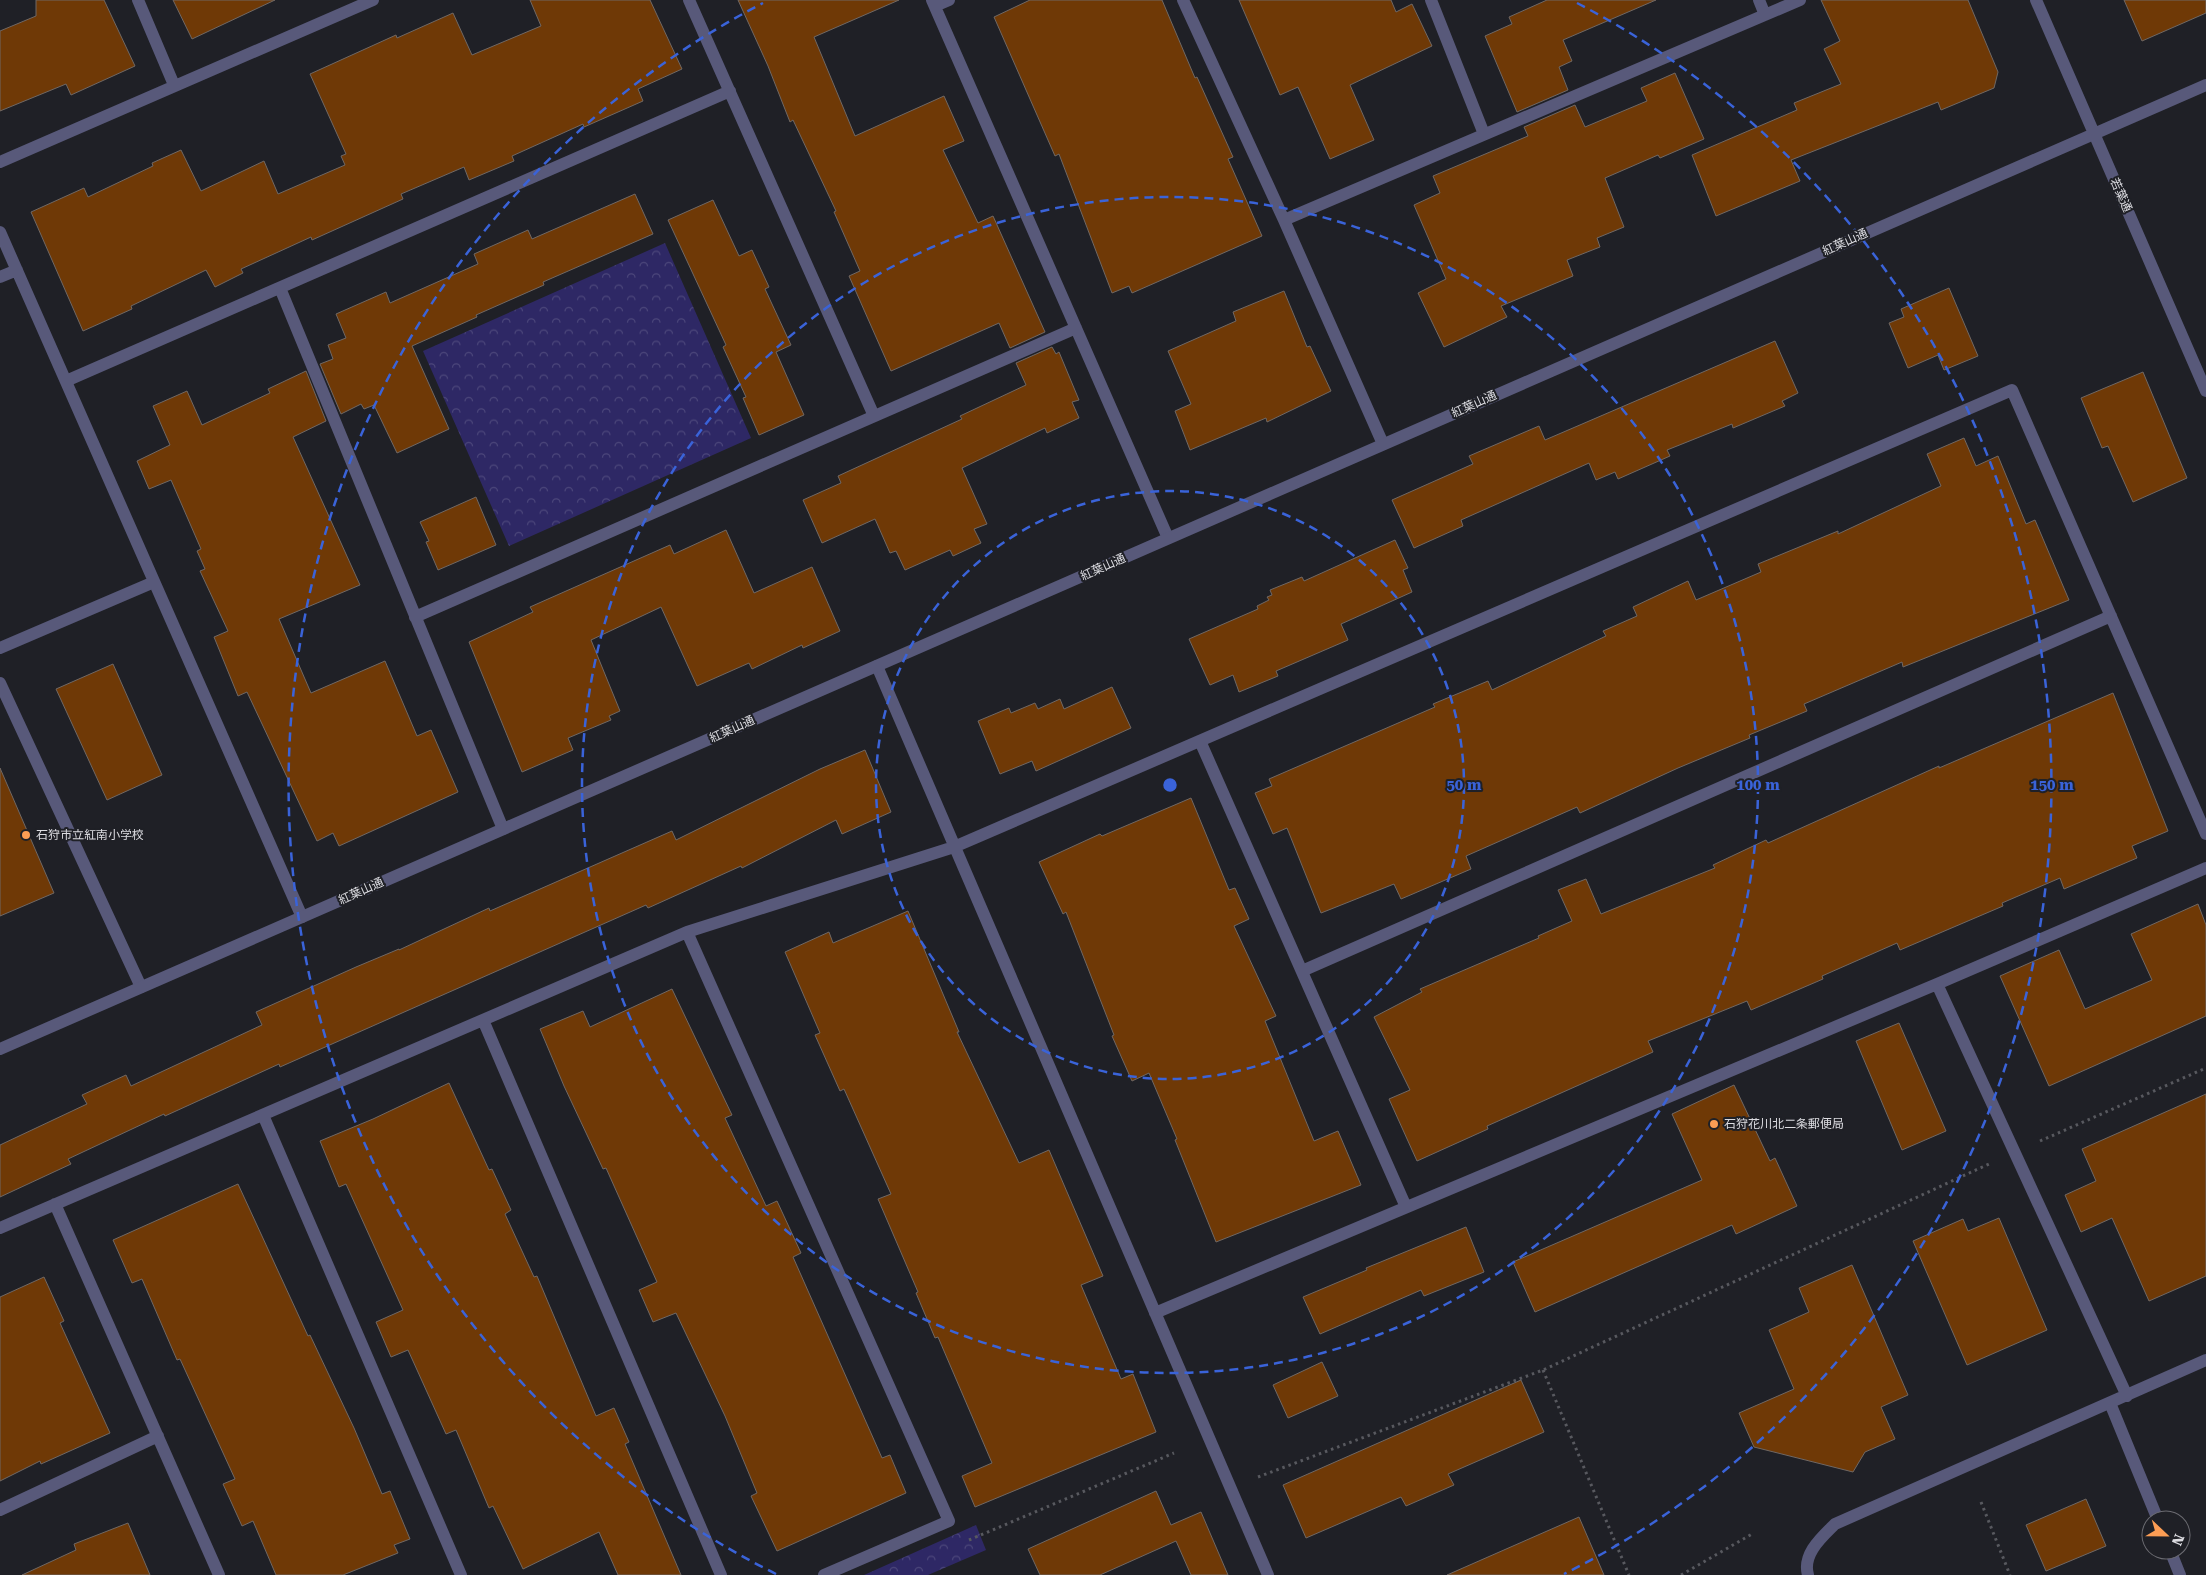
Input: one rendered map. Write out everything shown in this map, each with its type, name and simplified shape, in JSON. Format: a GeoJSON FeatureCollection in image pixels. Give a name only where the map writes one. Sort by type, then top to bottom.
{"type":"FeatureCollection","features":[{"type":"Feature","properties":{"kind":"street"},"geometry":{"type":"LineString","coordinates":[[138,0],[174,85]]}},
{"type":"Feature","properties":{"kind":"street"},"geometry":{"type":"LineString","coordinates":[[0,162],[373,0]]}},
{"type":"Feature","properties":{"kind":"street"},"geometry":{"type":"LineString","coordinates":[[689,0],[874,416]]}},
{"type":"Feature","properties":{"kind":"street"},"geometry":{"type":"LineString","coordinates":[[949,0],[934,3],[1168,538]]}},
{"type":"Feature","properties":{"kind":"street"},"geometry":{"type":"LineString","coordinates":[[1183,0],[1284,220],[1383,444]]}},
{"type":"Feature","properties":{"kind":"street"},"geometry":{"type":"LineString","coordinates":[[1431,0],[1484,134]]}},
{"type":"Feature","properties":{"kind":"street"},"geometry":{"type":"LineString","coordinates":[[1759,0],[1765,15]]}},
{"type":"Feature","properties":{"kind":"street"},"geometry":{"type":"LineString","coordinates":[[1284,220],[1800,0]]}},
{"type":"Feature","properties":{"kind":"street","name":"若葉通"},"geometry":{"type":"LineString","coordinates":[[2036,0],[2206,391]]}},
{"type":"Feature","properties":{"kind":"street","name":"紅葉山通"},"geometry":{"type":"LineString","coordinates":[[0,1049],[2206,85]]}},
{"type":"Feature","properties":{"kind":"street"},"geometry":{"type":"LineString","coordinates":[[66,381],[730,91]]}},
{"type":"Feature","properties":{"kind":"street"},"geometry":{"type":"LineString","coordinates":[[0,232],[302,917]]}},
{"type":"Feature","properties":{"kind":"street"},"geometry":{"type":"LineString","coordinates":[[0,277],[17,270]]}},
{"type":"Feature","properties":{"kind":"street"},"geometry":{"type":"LineString","coordinates":[[280,288],[503,829]]}},
{"type":"Feature","properties":{"kind":"street"},"geometry":{"type":"LineString","coordinates":[[415,617],[1076,328]]}},
{"type":"Feature","properties":{"kind":"street"},"geometry":{"type":"LineString","coordinates":[[0,1228],[687,932],[954,847],[2012,390],[2206,834]]}},
{"type":"Feature","properties":{"kind":"street"},"geometry":{"type":"LineString","coordinates":[[0,648],[154,582]]}},
{"type":"Feature","properties":{"kind":"street"},"geometry":{"type":"LineString","coordinates":[[1302,971],[2111,616]]}},
{"type":"Feature","properties":{"kind":"street"},"geometry":{"type":"LineString","coordinates":[[877,666],[1268,1575]]}},
{"type":"Feature","properties":{"kind":"street"},"geometry":{"type":"LineString","coordinates":[[0,684],[141,987]]}},
{"type":"Feature","properties":{"kind":"street"},"geometry":{"type":"LineString","coordinates":[[1200,741],[1406,1207]]}},
{"type":"Feature","properties":{"kind":"street"},"geometry":{"type":"LineString","coordinates":[[1155,1313],[1937,984],[2206,868]]}},
{"type":"Feature","properties":{"kind":"street"},"geometry":{"type":"LineString","coordinates":[[687,932],[949,1521],[824,1575]]}},
{"type":"Feature","properties":{"kind":"street"},"geometry":{"type":"LineString","coordinates":[[1937,984],[2127,1396]]}},
{"type":"Feature","properties":{"kind":"street"},"geometry":{"type":"LineString","coordinates":[[484,1020],[721,1575]]}},
{"type":"Feature","properties":{"kind":"street"},"geometry":{"type":"LineString","coordinates":[[263,1115],[460,1575]]}},
{"type":"Feature","properties":{"kind":"street"},"geometry":{"type":"LineString","coordinates":[[55,1204],[219,1575]]}},
{"type":"Feature","properties":{"kind":"street"},"geometry":{"type":"LineString","coordinates":[[1808,1575],[1806,1568],[1814,1544],[1835,1524],[2206,1360]]}},
{"type":"Feature","properties":{"kind":"street"},"geometry":{"type":"LineString","coordinates":[[2110,1403],[2154,1510]]}},
{"type":"Feature","properties":{"kind":"street"},"geometry":{"type":"LineString","coordinates":[[0,1510],[158,1436]]}},
{"type":"Feature","properties":{"kind":"street"},"geometry":{"type":"LineString","coordinates":[[2174,1560],[2180,1575]]}},
{"type":"Feature","properties":{"kind":"path"},"geometry":{"type":"LineString","coordinates":[[1258,1477],[1543,1370],[2014,1153],[2206,1068]]}},
{"type":"Feature","properties":{"kind":"path"},"geometry":{"type":"LineString","coordinates":[[1543,1370],[1629,1575]]}},
{"type":"Feature","properties":{"kind":"path"},"geometry":{"type":"LineString","coordinates":[[962,1544],[1174,1453]]}},
{"type":"Feature","properties":{"kind":"path"},"geometry":{"type":"LineString","coordinates":[[1981,1502],[2010,1575]]}},
{"type":"Feature","properties":{"kind":"path"},"geometry":{"type":"LineString","coordinates":[[1681,1575],[1752,1534]]}},
{"type":"Feature","properties":{"kind":"green space"},"geometry":{"type":"Polygon","coordinates":[[[665,243],[751,438],[509,546],[423,351],[665,243]]]}},
{"type":"Feature","properties":{"kind":"green space"},"geometry":{"type":"Polygon","coordinates":[[[976,1525],[986,1550],[928,1575],[864,1575],[976,1525]]]}},
{"type":"Feature","properties":{"kind":"building"},"geometry":{"type":"Polygon","coordinates":[[[36,0],[104,0],[135,66],[71,95],[66,84],[0,111],[0,31],[36,16],[36,0]]]}},
{"type":"Feature","properties":{"kind":"building"},"geometry":{"type":"Polygon","coordinates":[[[173,0],[275,0],[192,39],[173,0]]]}},
{"type":"Feature","properties":{"kind":"building"},"geometry":{"type":"Polygon","coordinates":[[[530,0],[650,0],[682,69],[638,89],[643,101],[584,127],[583,124],[512,156],[514,161],[469,180],[464,167],[401,194],[403,199],[312,240],[311,237],[241,269],[243,273],[215,287],[206,270],[131,306],[132,309],[83,331],[31,212],[84,188],[88,197],[153,166],[152,163],[181,150],[201,191],[264,161],[278,194],[345,165],[341,156],[346,154],[310,74],[396,35],[397,38],[453,13],[472,55],[541,26],[530,0]]]}},
{"type":"Feature","properties":{"kind":"building"},"geometry":{"type":"Polygon","coordinates":[[[738,0],[899,0],[814,37],[855,136],[944,96],[964,141],[943,150],[978,223],[993,216],[1045,332],[1010,348],[999,323],[891,371],[849,276],[860,271],[834,212],[836,211],[793,120],[790,122],[768,66],[738,0]]]}},
{"type":"Feature","properties":{"kind":"building"},"geometry":{"type":"Polygon","coordinates":[[[1030,0],[1162,0],[1195,78],[1197,77],[1233,157],[1228,159],[1262,236],[1132,293],[1129,286],[1112,293],[1059,154],[1055,156],[994,17],[1030,0]]]}},
{"type":"Feature","properties":{"kind":"building"},"geometry":{"type":"Polygon","coordinates":[[[1239,0],[1391,0],[1396,12],[1412,4],[1432,46],[1350,85],[1374,140],[1330,159],[1298,87],[1280,95],[1239,0]]]}},
{"type":"Feature","properties":{"kind":"building"},"geometry":{"type":"Polygon","coordinates":[[[1547,0],[1656,0],[1563,40],[1572,61],[1559,67],[1568,90],[1517,112],[1485,36],[1512,24],[1509,17],[1547,0]]]}},
{"type":"Feature","properties":{"kind":"building"},"geometry":{"type":"Polygon","coordinates":[[[1821,0],[1968,0],[1998,72],[1994,88],[1941,110],[1938,102],[1791,160],[1800,181],[1716,216],[1692,155],[1797,110],[1794,103],[1841,84],[1824,49],[1840,41],[1821,0]]]}},
{"type":"Feature","properties":{"kind":"building"},"geometry":{"type":"Polygon","coordinates":[[[2124,0],[2206,0],[2206,13],[2142,41],[2124,0]]]}},
{"type":"Feature","properties":{"kind":"building"},"geometry":{"type":"Polygon","coordinates":[[[1675,73],[1704,139],[1660,158],[1658,155],[1605,178],[1624,227],[1597,238],[1600,247],[1567,260],[1573,276],[1501,306],[1507,317],[1444,347],[1418,293],[1446,279],[1414,205],[1440,193],[1433,176],[1528,136],[1524,127],[1575,105],[1585,127],[1647,101],[1641,88],[1675,73]]]}},
{"type":"Feature","properties":{"kind":"building"},"geometry":{"type":"Polygon","coordinates":[[[635,194],[653,234],[543,282],[544,285],[412,346],[449,429],[397,453],[374,405],[364,409],[361,404],[341,414],[320,364],[333,359],[328,345],[346,338],[336,314],[386,292],[390,303],[478,264],[474,254],[528,230],[532,239],[635,194]]]}},
{"type":"Feature","properties":{"kind":"building"},"geometry":{"type":"Polygon","coordinates":[[[713,200],[739,256],[752,250],[769,287],[765,289],[791,345],[776,352],[804,415],[759,435],[743,398],[746,397],[723,347],[726,345],[668,220],[713,200]]]}},
{"type":"Feature","properties":{"kind":"building"},"geometry":{"type":"Polygon","coordinates":[[[1949,288],[1978,356],[1944,370],[1938,355],[1908,368],[1889,323],[1904,317],[1901,309],[1949,288]]]}},
{"type":"Feature","properties":{"kind":"building"},"geometry":{"type":"Polygon","coordinates":[[[1284,291],[1307,347],[1310,346],[1331,391],[1267,422],[1266,418],[1190,450],[1175,411],[1191,404],[1168,351],[1236,321],[1233,312],[1284,291]]]}},
{"type":"Feature","properties":{"kind":"building"},"geometry":{"type":"Polygon","coordinates":[[[1775,341],[1798,393],[1782,401],[1785,406],[1733,428],[1732,424],[1667,450],[1670,456],[1618,479],[1615,472],[1596,480],[1589,463],[1461,520],[1463,526],[1414,548],[1392,500],[1473,464],[1469,456],[1539,426],[1545,440],[1775,341]]]}},
{"type":"Feature","properties":{"kind":"building"},"geometry":{"type":"Polygon","coordinates":[[[1052,347],[1056,354],[1059,352],[1079,400],[1072,402],[1079,418],[1047,433],[1045,428],[962,468],[987,524],[974,529],[981,543],[953,556],[950,550],[905,570],[896,551],[890,553],[875,519],[822,543],[803,500],[841,483],[838,476],[962,419],[960,416],[1026,385],[1016,363],[1052,347]]]}},
{"type":"Feature","properties":{"kind":"building"},"geometry":{"type":"Polygon","coordinates":[[[306,371],[326,421],[293,437],[360,585],[279,619],[311,693],[385,661],[417,736],[431,730],[458,792],[339,846],[333,833],[317,841],[247,692],[238,696],[214,637],[228,631],[200,571],[205,569],[197,551],[201,549],[171,480],[149,489],[137,461],[170,445],[153,406],[187,391],[202,425],[270,393],[268,389],[306,371]]]}},
{"type":"Feature","properties":{"kind":"building"},"geometry":{"type":"Polygon","coordinates":[[[2143,372],[2187,478],[2133,502],[2108,446],[2102,448],[2081,398],[2143,372]]]}},
{"type":"Feature","properties":{"kind":"building"},"geometry":{"type":"Polygon","coordinates":[[[1964,438],[1976,466],[1998,456],[2026,524],[2035,520],[2069,600],[1903,667],[1902,662],[1804,704],[1807,711],[1749,735],[1750,738],[1678,768],[1580,813],[1577,807],[1466,856],[1471,869],[1401,899],[1394,884],[1321,913],[1287,828],[1273,834],[1255,793],[1272,786],[1269,779],[1435,707],[1433,704],[1488,681],[1492,690],[1606,636],[1603,631],[1637,616],[1633,607],[1688,581],[1696,600],[1761,572],[1758,564],[1838,531],[1838,534],[1941,486],[1927,454],[1964,438]]]}},
{"type":"Feature","properties":{"kind":"building"},"geometry":{"type":"Polygon","coordinates":[[[476,497],[496,545],[438,570],[426,542],[429,541],[420,522],[476,497]]]}},
{"type":"Feature","properties":{"kind":"building"},"geometry":{"type":"Polygon","coordinates":[[[726,530],[754,593],[812,567],[840,631],[803,648],[802,645],[752,669],[749,663],[697,686],[661,607],[591,640],[620,711],[609,716],[611,720],[568,738],[573,750],[522,772],[469,642],[533,612],[530,607],[670,545],[674,554],[726,530]]]}},
{"type":"Feature","properties":{"kind":"building"},"geometry":{"type":"Polygon","coordinates":[[[1395,540],[1408,568],[1403,570],[1412,592],[1341,624],[1348,640],[1276,671],[1278,676],[1239,692],[1233,675],[1210,685],[1189,639],[1258,609],[1257,606],[1269,600],[1267,597],[1272,595],[1270,590],[1302,577],[1304,581],[1395,540]]]}},
{"type":"Feature","properties":{"kind":"building"},"geometry":{"type":"Polygon","coordinates":[[[113,664],[162,775],[107,800],[56,689],[113,664]]]}},
{"type":"Feature","properties":{"kind":"building"},"geometry":{"type":"Polygon","coordinates":[[[1112,687],[1131,728],[1036,771],[1032,761],[1000,774],[978,721],[1009,708],[1011,713],[1035,703],[1038,709],[1060,699],[1064,709],[1112,687]]]}},
{"type":"Feature","properties":{"kind":"building"},"geometry":{"type":"Polygon","coordinates":[[[2113,693],[2168,831],[2132,846],[2137,858],[2064,889],[2060,878],[2002,903],[2003,906],[1900,950],[1897,943],[1822,976],[1823,979],[1751,1010],[1747,1001],[1648,1041],[1653,1052],[1487,1126],[1488,1129],[1417,1161],[1389,1099],[1410,1090],[1374,1017],[1422,992],[1420,989],[1539,938],[1538,936],[1572,921],[1558,890],[1586,879],[1601,914],[1715,868],[1713,865],[1766,840],[1768,843],[1939,766],[1939,768],[2113,693]]]}},
{"type":"Feature","properties":{"kind":"building"},"geometry":{"type":"Polygon","coordinates":[[[865,750],[891,812],[842,834],[836,820],[742,868],[741,866],[648,908],[646,905],[280,1067],[279,1064],[165,1116],[164,1114],[68,1159],[71,1164],[0,1197],[0,1145],[87,1104],[82,1095],[126,1075],[131,1086],[262,1025],[256,1012],[356,967],[399,950],[489,908],[490,911],[672,831],[676,840],[820,769],[865,750]]]}},
{"type":"Feature","properties":{"kind":"building"},"geometry":{"type":"Polygon","coordinates":[[[0,768],[54,893],[0,916],[0,768]]]}},
{"type":"Feature","properties":{"kind":"building"},"geometry":{"type":"Polygon","coordinates":[[[1191,798],[1229,890],[1235,888],[1249,919],[1234,926],[1276,1016],[1265,1021],[1314,1141],[1338,1131],[1361,1185],[1216,1242],[1175,1140],[1177,1139],[1149,1073],[1132,1081],[1112,1036],[1114,1035],[1066,912],[1063,914],[1039,862],[1100,834],[1102,836],[1191,798]]]}},
{"type":"Feature","properties":{"kind":"building"},"geometry":{"type":"Polygon","coordinates":[[[2198,904],[2206,925],[2206,1016],[2049,1086],[2000,976],[2059,950],[2085,1009],[2152,980],[2131,934],[2198,904]]]}},
{"type":"Feature","properties":{"kind":"building"},"geometry":{"type":"Polygon","coordinates":[[[908,911],[959,1032],[957,1032],[1019,1163],[1049,1150],[1103,1276],[1081,1285],[1121,1379],[1133,1374],[1156,1432],[975,1507],[962,1476],[992,1463],[938,1337],[935,1338],[916,1293],[918,1292],[878,1199],[891,1194],[844,1089],[840,1091],[815,1035],[820,1033],[785,952],[829,932],[833,943],[908,911]]]}},
{"type":"Feature","properties":{"kind":"building"},"geometry":{"type":"Polygon","coordinates":[[[672,989],[732,1115],[725,1118],[766,1206],[777,1201],[801,1253],[793,1257],[882,1458],[890,1455],[906,1493],[777,1551],[751,1496],[757,1493],[725,1416],[676,1313],[653,1322],[639,1290],[657,1282],[606,1168],[603,1169],[564,1086],[540,1029],[583,1011],[590,1027],[672,989]]]}},
{"type":"Feature","properties":{"kind":"building"},"geometry":{"type":"Polygon","coordinates":[[[1899,1023],[1946,1131],[1902,1150],[1856,1041],[1899,1023]]]}},
{"type":"Feature","properties":{"kind":"building"},"geometry":{"type":"Polygon","coordinates":[[[449,1083],[489,1170],[492,1169],[511,1210],[505,1214],[534,1277],[537,1276],[596,1416],[614,1408],[629,1442],[625,1444],[681,1575],[618,1575],[599,1532],[523,1569],[493,1506],[489,1508],[456,1430],[446,1434],[408,1350],[391,1357],[376,1322],[403,1310],[346,1184],[339,1187],[320,1141],[373,1119],[449,1083]]]}},
{"type":"Feature","properties":{"kind":"building"},"geometry":{"type":"Polygon","coordinates":[[[1734,1085],[1770,1161],[1775,1158],[1797,1206],[1736,1234],[1732,1225],[1535,1312],[1513,1262],[1702,1180],[1672,1114],[1734,1085]]]}},
{"type":"Feature","properties":{"kind":"building"},"geometry":{"type":"Polygon","coordinates":[[[2206,1094],[2206,1276],[2149,1301],[2112,1218],[2081,1232],[2065,1195],[2096,1181],[2082,1149],[2206,1094]]]}},
{"type":"Feature","properties":{"kind":"building"},"geometry":{"type":"Polygon","coordinates":[[[238,1184],[308,1336],[310,1335],[354,1428],[382,1494],[390,1491],[410,1539],[394,1545],[398,1553],[343,1575],[276,1575],[253,1521],[242,1526],[223,1484],[235,1479],[180,1359],[177,1360],[142,1279],[132,1283],[113,1240],[238,1184]]]}},
{"type":"Feature","properties":{"kind":"building"},"geometry":{"type":"Polygon","coordinates":[[[1999,1218],[2047,1330],[1967,1365],[1913,1241],[1963,1219],[1968,1231],[1999,1218]]]}},
{"type":"Feature","properties":{"kind":"building"},"geometry":{"type":"Polygon","coordinates":[[[1466,1227],[1484,1272],[1424,1296],[1421,1290],[1320,1334],[1303,1297],[1367,1270],[1366,1268],[1466,1227]]]}},
{"type":"Feature","properties":{"kind":"building"},"geometry":{"type":"Polygon","coordinates":[[[1852,1265],[1908,1395],[1881,1407],[1895,1439],[1865,1452],[1853,1472],[1754,1447],[1739,1413],[1794,1389],[1769,1330],[1809,1312],[1799,1288],[1852,1265]]]}},
{"type":"Feature","properties":{"kind":"building"},"geometry":{"type":"Polygon","coordinates":[[[44,1277],[64,1321],[60,1323],[110,1433],[41,1464],[40,1461],[0,1481],[0,1297],[44,1277]]]}},
{"type":"Feature","properties":{"kind":"building"},"geometry":{"type":"Polygon","coordinates":[[[1322,1362],[1338,1396],[1288,1418],[1273,1385],[1322,1362]]]}},
{"type":"Feature","properties":{"kind":"building"},"geometry":{"type":"Polygon","coordinates":[[[1521,1380],[1544,1432],[1448,1474],[1454,1485],[1406,1506],[1401,1497],[1306,1538],[1283,1485],[1521,1380]]]}},
{"type":"Feature","properties":{"kind":"building"},"geometry":{"type":"Polygon","coordinates":[[[1156,1491],[1171,1525],[1201,1512],[1228,1575],[1191,1575],[1176,1541],[1100,1575],[1040,1575],[1028,1549],[1156,1491]]]}},
{"type":"Feature","properties":{"kind":"building"},"geometry":{"type":"Polygon","coordinates":[[[2086,1499],[2106,1546],[2046,1571],[2026,1525],[2086,1499]]]}},
{"type":"Feature","properties":{"kind":"building"},"geometry":{"type":"Polygon","coordinates":[[[1579,1517],[1604,1575],[1447,1575],[1579,1517]]]}},
{"type":"Feature","properties":{"kind":"building"},"geometry":{"type":"Polygon","coordinates":[[[128,1523],[150,1575],[22,1575],[76,1550],[74,1544],[128,1523]]]}},
{"type":"Feature","properties":{"kind":"place","name":"石狩市立紅南小学校"},"geometry":{"type":"Point","coordinates":[26,835]}},
{"type":"Feature","properties":{"kind":"place","name":"石狩花川北二条郵便局"},"geometry":{"type":"Point","coordinates":[1714,1124]}}]}
